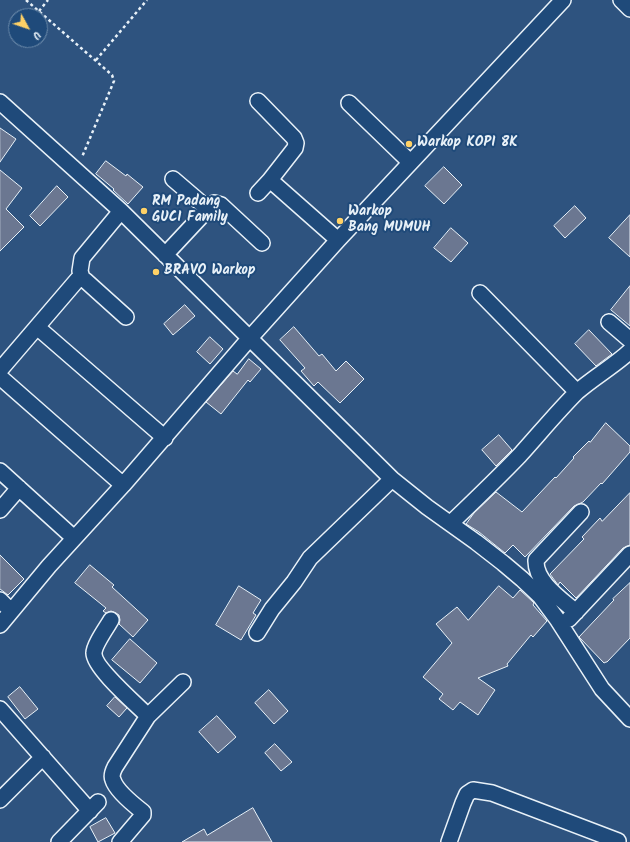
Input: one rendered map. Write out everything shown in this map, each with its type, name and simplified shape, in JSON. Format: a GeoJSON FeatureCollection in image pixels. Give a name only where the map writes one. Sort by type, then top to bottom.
{"type":"FeatureCollection","features":[{"type":"Feature","properties":{"kind":"street"},"geometry":{"type":"LineString","coordinates":[[0,625],[74,538],[165,438],[249,339],[338,240],[563,0]]}},
{"type":"Feature","properties":{"kind":"street"},"geometry":{"type":"LineString","coordinates":[[621,0],[630,9]]}},
{"type":"Feature","properties":{"kind":"street"},"geometry":{"type":"LineString","coordinates":[[0,102],[121,212],[392,479],[427,507],[476,542],[522,579],[540,596],[602,688],[630,719]]}},
{"type":"Feature","properties":{"kind":"street"},"geometry":{"type":"LineString","coordinates":[[258,102],[294,138],[296,143],[295,148],[258,193]]}},
{"type":"Feature","properties":{"kind":"street"},"geometry":{"type":"LineString","coordinates":[[349,103],[410,162]]}},
{"type":"Feature","properties":{"kind":"street"},"geometry":{"type":"LineString","coordinates":[[173,179],[208,209]]}},
{"type":"Feature","properties":{"kind":"street"},"geometry":{"type":"LineString","coordinates":[[270,180],[338,240]]}},
{"type":"Feature","properties":{"kind":"street"},"geometry":{"type":"LineString","coordinates":[[165,255],[214,203],[221,205],[262,243]]}},
{"type":"Feature","properties":{"kind":"street"},"geometry":{"type":"LineString","coordinates":[[121,212],[82,258],[80,271],[82,278],[126,317]]}},
{"type":"Feature","properties":{"kind":"street"},"geometry":{"type":"LineString","coordinates":[[0,370],[74,282],[82,278]]}},
{"type":"Feature","properties":{"kind":"street"},"geometry":{"type":"LineString","coordinates":[[480,293],[577,392]]}},
{"type":"Feature","properties":{"kind":"street"},"geometry":{"type":"LineString","coordinates":[[609,322],[630,340]]}},
{"type":"Feature","properties":{"kind":"street"},"geometry":{"type":"LineString","coordinates":[[37,326],[165,438]]}},
{"type":"Feature","properties":{"kind":"street"},"geometry":{"type":"LineString","coordinates":[[451,524],[520,454],[577,392],[593,378],[620,361],[630,351]]}},
{"type":"Feature","properties":{"kind":"street"},"geometry":{"type":"LineString","coordinates":[[0,377],[123,485]]}},
{"type":"Feature","properties":{"kind":"street"},"geometry":{"type":"LineString","coordinates":[[0,471],[74,538]]}},
{"type":"Feature","properties":{"kind":"street"},"geometry":{"type":"LineString","coordinates":[[257,633],[272,608],[294,582],[310,558],[392,479]]}},
{"type":"Feature","properties":{"kind":"street"},"geometry":{"type":"LineString","coordinates":[[0,510],[19,488]]}},
{"type":"Feature","properties":{"kind":"street"},"geometry":{"type":"LineString","coordinates":[[576,612],[546,586],[538,572],[536,560],[581,512]]}},
{"type":"Feature","properties":{"kind":"street"},"geometry":{"type":"LineString","coordinates":[[562,627],[630,554]]}},
{"type":"Feature","properties":{"kind":"street"},"geometry":{"type":"LineString","coordinates":[[0,600],[11,611]]}},
{"type":"Feature","properties":{"kind":"street"},"geometry":{"type":"LineString","coordinates":[[111,620],[95,647],[95,659],[116,686],[148,716]]}},
{"type":"Feature","properties":{"kind":"street"},"geometry":{"type":"LineString","coordinates":[[120,842],[143,815],[142,812],[112,780],[115,767],[148,716],[183,682]]}},
{"type":"Feature","properties":{"kind":"street"},"geometry":{"type":"LineString","coordinates":[[0,709],[43,757],[94,806],[59,842]]}},
{"type":"Feature","properties":{"kind":"street"},"geometry":{"type":"LineString","coordinates":[[0,800],[43,757]]}},
{"type":"Feature","properties":{"kind":"street"},"geometry":{"type":"LineString","coordinates":[[449,842],[463,803],[468,794],[473,790],[492,793],[622,841]]}},
{"type":"Feature","properties":{"kind":"path"},"geometry":{"type":"LineString","coordinates":[[26,0],[35,8]]}},
{"type":"Feature","properties":{"kind":"path"},"geometry":{"type":"LineString","coordinates":[[41,8],[48,0]]}},
{"type":"Feature","properties":{"kind":"path"},"geometry":{"type":"LineString","coordinates":[[96,60],[147,0]]}},
{"type":"Feature","properties":{"kind":"path"},"geometry":{"type":"LineString","coordinates":[[48,19],[112,75],[114,81],[77,171]]}},
{"type":"Feature","properties":{"kind":"building"},"geometry":{"type":"Polygon","coordinates":[[[0,128],[16,139],[0,162],[0,128]]]}},
{"type":"Feature","properties":{"kind":"building"},"geometry":{"type":"Polygon","coordinates":[[[106,161],[126,176],[127,174],[143,187],[128,204],[113,190],[114,189],[96,174],[106,161]]]}},
{"type":"Feature","properties":{"kind":"building"},"geometry":{"type":"Polygon","coordinates":[[[444,167],[462,185],[444,204],[425,186],[444,167]]]}},
{"type":"Feature","properties":{"kind":"building"},"geometry":{"type":"Polygon","coordinates":[[[0,170],[22,188],[6,209],[24,227],[0,251],[0,170]]]}},
{"type":"Feature","properties":{"kind":"building"},"geometry":{"type":"Polygon","coordinates":[[[57,186],[68,197],[40,226],[30,216],[57,186]]]}},
{"type":"Feature","properties":{"kind":"building"},"geometry":{"type":"Polygon","coordinates":[[[575,206],[586,218],[565,238],[554,226],[575,206]]]}},
{"type":"Feature","properties":{"kind":"building"},"geometry":{"type":"Polygon","coordinates":[[[630,215],[630,257],[609,238],[630,215]]]}},
{"type":"Feature","properties":{"kind":"building"},"geometry":{"type":"Polygon","coordinates":[[[451,228],[468,243],[451,262],[434,248],[451,228]]]}},
{"type":"Feature","properties":{"kind":"building"},"geometry":{"type":"Polygon","coordinates":[[[630,286],[630,326],[611,310],[630,286]]]}},
{"type":"Feature","properties":{"kind":"building"},"geometry":{"type":"Polygon","coordinates":[[[185,305],[195,316],[173,335],[164,324],[185,305]]]}},
{"type":"Feature","properties":{"kind":"building"},"geometry":{"type":"Polygon","coordinates":[[[294,327],[319,356],[322,354],[336,371],[346,361],[364,379],[340,403],[318,382],[314,386],[301,371],[305,368],[280,340],[294,327]]]}},
{"type":"Feature","properties":{"kind":"building"},"geometry":{"type":"Polygon","coordinates":[[[589,330],[612,354],[596,366],[575,344],[589,330]]]}},
{"type":"Feature","properties":{"kind":"building"},"geometry":{"type":"Polygon","coordinates":[[[210,337],[223,349],[210,364],[197,352],[210,337]]]}},
{"type":"Feature","properties":{"kind":"building"},"geometry":{"type":"Polygon","coordinates":[[[249,359],[261,369],[250,382],[248,380],[221,414],[206,402],[233,371],[237,374],[249,359]]]}},
{"type":"Feature","properties":{"kind":"building"},"geometry":{"type":"Polygon","coordinates":[[[606,423],[630,446],[630,452],[602,484],[601,483],[583,502],[574,506],[525,557],[513,545],[505,553],[479,532],[466,524],[474,513],[496,492],[522,512],[555,477],[556,478],[574,458],[573,457],[589,441],[590,442],[606,423]]]}},
{"type":"Feature","properties":{"kind":"building"},"geometry":{"type":"Polygon","coordinates":[[[499,435],[512,450],[496,466],[482,450],[499,435]]]}},
{"type":"Feature","properties":{"kind":"building"},"geometry":{"type":"Polygon","coordinates":[[[630,493],[630,545],[623,548],[576,598],[560,582],[558,585],[550,574],[584,539],[582,537],[600,518],[602,521],[630,493]]]}},
{"type":"Feature","properties":{"kind":"building"},"geometry":{"type":"Polygon","coordinates":[[[0,555],[24,579],[8,595],[0,589],[0,555]]]}},
{"type":"Feature","properties":{"kind":"building"},"geometry":{"type":"Polygon","coordinates":[[[90,565],[114,585],[112,587],[148,620],[133,637],[119,624],[119,615],[111,611],[106,613],[103,611],[106,608],[75,583],[90,565]]]}},
{"type":"Feature","properties":{"kind":"building"},"geometry":{"type":"Polygon","coordinates":[[[630,583],[630,638],[607,662],[604,663],[579,637],[614,600],[613,599],[630,583]]]}},
{"type":"Feature","properties":{"kind":"building"},"geometry":{"type":"Polygon","coordinates":[[[239,586],[261,600],[253,613],[256,615],[241,640],[216,625],[239,586]]]}},
{"type":"Feature","properties":{"kind":"building"},"geometry":{"type":"Polygon","coordinates":[[[499,586],[513,598],[520,590],[534,603],[533,605],[547,621],[533,637],[531,635],[507,664],[508,666],[478,678],[495,690],[478,715],[460,702],[453,710],[439,699],[443,694],[423,677],[452,643],[436,624],[457,607],[468,620],[499,586]]]}},
{"type":"Feature","properties":{"kind":"building"},"geometry":{"type":"Polygon","coordinates":[[[130,639],[157,663],[140,683],[112,660],[130,639]]]}},
{"type":"Feature","properties":{"kind":"building"},"geometry":{"type":"Polygon","coordinates":[[[20,687],[38,709],[25,719],[8,697],[20,687]]]}},
{"type":"Feature","properties":{"kind":"building"},"geometry":{"type":"Polygon","coordinates":[[[269,690],[288,711],[274,724],[255,703],[269,690]]]}},
{"type":"Feature","properties":{"kind":"building"},"geometry":{"type":"Polygon","coordinates":[[[115,697],[127,708],[119,717],[107,706],[115,697]]]}},
{"type":"Feature","properties":{"kind":"building"},"geometry":{"type":"Polygon","coordinates":[[[217,716],[236,737],[218,753],[199,732],[217,716]]]}},
{"type":"Feature","properties":{"kind":"building"},"geometry":{"type":"Polygon","coordinates":[[[275,744],[292,762],[281,771],[265,753],[275,744]]]}},
{"type":"Feature","properties":{"kind":"building"},"geometry":{"type":"Polygon","coordinates":[[[253,808],[272,842],[182,842],[204,829],[207,835],[253,808]]]}},
{"type":"Feature","properties":{"kind":"building"},"geometry":{"type":"Polygon","coordinates":[[[106,818],[115,833],[98,842],[90,827],[106,818]]]}},
{"type":"Feature","properties":{"kind":"place","name":"Warkop KOPI 8K"},"geometry":{"type":"Point","coordinates":[409,144]}},
{"type":"Feature","properties":{"kind":"place","name":"RM Padang GUCI Family"},"geometry":{"type":"Point","coordinates":[144,211]}},
{"type":"Feature","properties":{"kind":"place","name":"Warkop Bang MUMUH"},"geometry":{"type":"Point","coordinates":[340,221]}},
{"type":"Feature","properties":{"kind":"place","name":"BRAVO Warkop"},"geometry":{"type":"Point","coordinates":[156,272]}}]}
